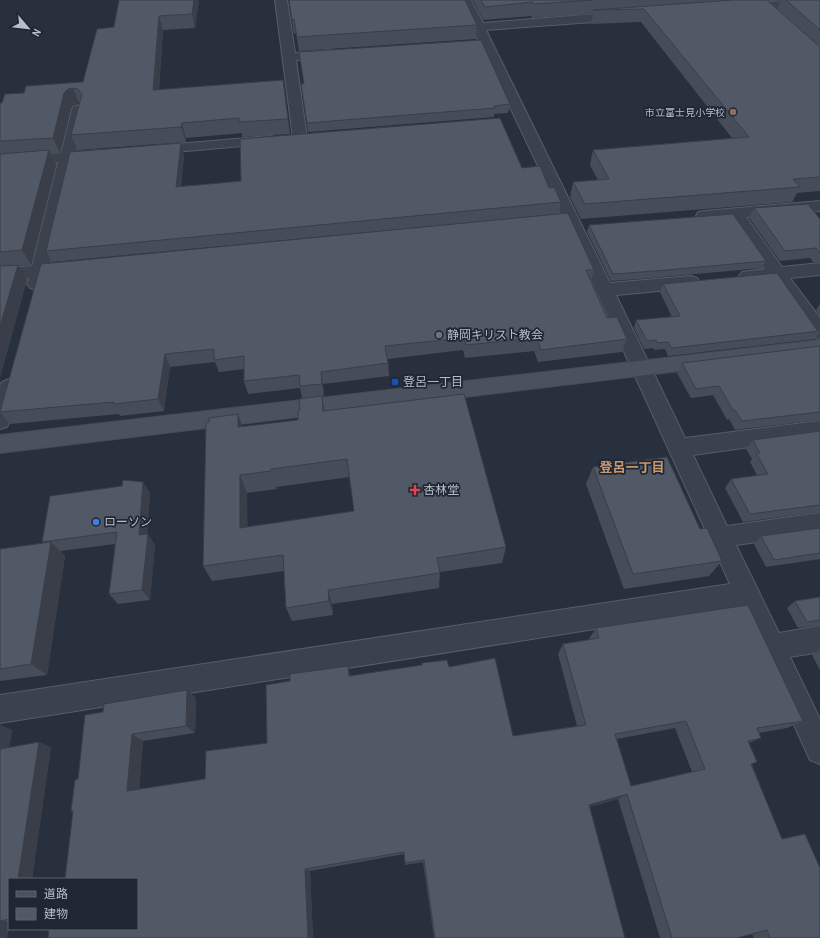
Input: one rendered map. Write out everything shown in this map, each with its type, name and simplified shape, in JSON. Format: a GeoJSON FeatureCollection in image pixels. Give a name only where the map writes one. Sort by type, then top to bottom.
{"type":"FeatureCollection","features":[{"type":"Feature","properties":{"kind":"street"},"geometry":{"type":"LineString","coordinates":[[281,0],[300,138]]}},
{"type":"Feature","properties":{"kind":"street"},"geometry":{"type":"LineString","coordinates":[[465,0],[479,38],[515,122],[573,223],[820,750]]}},
{"type":"Feature","properties":{"kind":"street"},"geometry":{"type":"LineString","coordinates":[[732,8],[797,2],[820,2]]}},
{"type":"Feature","properties":{"kind":"street"},"geometry":{"type":"LineString","coordinates":[[602,6],[610,16]]}},
{"type":"Feature","properties":{"kind":"street"},"geometry":{"type":"LineString","coordinates":[[763,6],[774,17]]}},
{"type":"Feature","properties":{"kind":"street"},"geometry":{"type":"LineString","coordinates":[[479,38],[610,16],[633,15]]}},
{"type":"Feature","properties":{"kind":"street"},"geometry":{"type":"LineString","coordinates":[[289,57],[345,53]]}},
{"type":"Feature","properties":{"kind":"street"},"geometry":{"type":"LineString","coordinates":[[32,301],[79,108]]}},
{"type":"Feature","properties":{"kind":"street"},"geometry":{"type":"LineString","coordinates":[[137,151],[316,137]]}},
{"type":"Feature","properties":{"kind":"street"},"geometry":{"type":"LineString","coordinates":[[0,162],[114,153]]}},
{"type":"Feature","properties":{"kind":"street"},"geometry":{"type":"LineString","coordinates":[[689,218],[820,206]]}},
{"type":"Feature","properties":{"kind":"street"},"geometry":{"type":"LineString","coordinates":[[735,214],[820,332]]}},
{"type":"Feature","properties":{"kind":"street"},"geometry":{"type":"LineString","coordinates":[[0,275],[88,266]]}},
{"type":"Feature","properties":{"kind":"street"},"geometry":{"type":"LineString","coordinates":[[731,278],[820,269]]}},
{"type":"Feature","properties":{"kind":"street"},"geometry":{"type":"LineString","coordinates":[[605,290],[708,280]]}},
{"type":"Feature","properties":{"kind":"street"},"geometry":{"type":"LineString","coordinates":[[0,444],[820,346]]}},
{"type":"Feature","properties":{"kind":"street"},"geometry":{"type":"LineString","coordinates":[[0,421],[14,368]]}},
{"type":"Feature","properties":{"kind":"street"},"geometry":{"type":"LineString","coordinates":[[678,448],[820,429]]}},
{"type":"Feature","properties":{"kind":"street"},"geometry":{"type":"LineString","coordinates":[[720,536],[820,523]]}},
{"type":"Feature","properties":{"kind":"street"},"geometry":{"type":"LineString","coordinates":[[0,708],[746,593]]}},
{"type":"Feature","properties":{"kind":"street"},"geometry":{"type":"LineString","coordinates":[[772,647],[820,639]]}},
{"type":"Feature","properties":{"kind":"building"},"geometry":{"type":"Polygon","coordinates":[[[119,0],[194,0],[192,14],[159,16],[153,90],[283,80],[288,119],[239,122],[239,118],[182,123],[181,127],[71,135],[82,94],[78,89],[73,88],[68,89],[64,93],[53,138],[0,141],[0,103],[2,103],[5,94],[24,93],[26,86],[83,82],[97,29],[114,27],[119,0]]]}},
{"type":"Feature","properties":{"kind":"building"},"geometry":{"type":"Polygon","coordinates":[[[289,0],[465,0],[477,25],[297,37],[294,19],[292,20],[289,0]]]}},
{"type":"Feature","properties":{"kind":"building"},"geometry":{"type":"Polygon","coordinates":[[[481,0],[593,0],[534,4],[533,2],[485,7],[481,0]]]}},
{"type":"Feature","properties":{"kind":"building"},"geometry":{"type":"Polygon","coordinates":[[[733,0],[767,0],[820,47],[820,177],[793,179],[800,187],[585,204],[573,182],[609,179],[593,150],[749,137],[644,9],[593,10],[733,0]]]}},
{"type":"Feature","properties":{"kind":"building"},"geometry":{"type":"Polygon","coordinates":[[[786,0],[820,0],[820,30],[786,0]]]}},
{"type":"Feature","properties":{"kind":"building"},"geometry":{"type":"Polygon","coordinates":[[[481,40],[510,104],[494,106],[495,108],[307,123],[301,84],[304,84],[299,52],[481,40]]]}},
{"type":"Feature","properties":{"kind":"building"},"geometry":{"type":"Polygon","coordinates":[[[500,118],[522,168],[540,166],[549,188],[554,187],[561,202],[46,251],[70,152],[181,143],[176,187],[241,181],[240,139],[500,118]]]}},
{"type":"Feature","properties":{"kind":"building"},"geometry":{"type":"Polygon","coordinates":[[[49,150],[22,250],[0,252],[0,154],[49,150]]]}},
{"type":"Feature","properties":{"kind":"building"},"geometry":{"type":"Polygon","coordinates":[[[808,204],[820,219],[820,252],[816,248],[785,251],[754,208],[808,204]]]}},
{"type":"Feature","properties":{"kind":"building"},"geometry":{"type":"Polygon","coordinates":[[[568,213],[594,270],[586,270],[607,318],[617,317],[627,339],[541,350],[537,338],[466,345],[464,338],[385,346],[388,363],[321,372],[322,384],[300,386],[299,375],[244,381],[244,356],[214,360],[214,349],[165,354],[158,399],[113,404],[114,402],[0,412],[41,264],[568,213]]]}},
{"type":"Feature","properties":{"kind":"building"},"geometry":{"type":"Polygon","coordinates":[[[733,214],[766,261],[613,274],[589,225],[733,214]]]}},
{"type":"Feature","properties":{"kind":"building"},"geometry":{"type":"Polygon","coordinates":[[[18,265],[0,326],[0,266],[18,265]]]}},
{"type":"Feature","properties":{"kind":"building"},"geometry":{"type":"Polygon","coordinates":[[[777,273],[817,330],[820,331],[672,348],[668,342],[657,343],[656,340],[647,341],[636,320],[680,316],[663,284],[777,273]]]}},
{"type":"Feature","properties":{"kind":"building"},"geometry":{"type":"Polygon","coordinates":[[[820,346],[820,412],[742,421],[735,410],[733,410],[719,386],[696,389],[682,363],[820,346]]]}},
{"type":"Feature","properties":{"kind":"building"},"geometry":{"type":"Polygon","coordinates":[[[464,394],[506,547],[437,558],[440,573],[328,590],[329,601],[286,608],[283,555],[203,566],[206,422],[209,422],[209,418],[238,414],[238,427],[298,420],[298,411],[300,410],[299,399],[322,396],[323,411],[464,394]],[[347,459],[271,469],[271,471],[240,475],[240,528],[354,511],[347,459]]]}},
{"type":"Feature","properties":{"kind":"building"},"geometry":{"type":"Polygon","coordinates":[[[820,431],[820,505],[750,514],[731,479],[768,474],[756,453],[760,453],[753,440],[820,431]]]}},
{"type":"Feature","properties":{"kind":"building"},"geometry":{"type":"Polygon","coordinates":[[[667,457],[700,529],[707,528],[722,561],[633,574],[593,467],[667,457]]]}},
{"type":"Feature","properties":{"kind":"building"},"geometry":{"type":"Polygon","coordinates":[[[123,480],[143,482],[139,535],[148,534],[142,590],[109,594],[117,532],[42,542],[50,496],[122,486],[123,480]]]}},
{"type":"Feature","properties":{"kind":"building"},"geometry":{"type":"Polygon","coordinates":[[[820,528],[820,553],[774,560],[761,536],[820,528]]]}},
{"type":"Feature","properties":{"kind":"building"},"geometry":{"type":"Polygon","coordinates":[[[51,542],[31,664],[0,669],[0,549],[51,542]]]}},
{"type":"Feature","properties":{"kind":"building"},"geometry":{"type":"Polygon","coordinates":[[[820,597],[820,620],[807,622],[795,601],[820,597]]]}},
{"type":"Feature","properties":{"kind":"building"},"geometry":{"type":"Polygon","coordinates":[[[748,605],[803,721],[757,728],[761,738],[748,741],[757,762],[751,764],[782,839],[805,834],[820,868],[820,938],[770,938],[767,930],[737,938],[672,938],[627,794],[589,805],[625,938],[435,938],[424,860],[405,863],[404,852],[305,869],[308,938],[48,938],[49,930],[138,930],[138,878],[65,878],[73,811],[71,811],[75,780],[78,779],[85,715],[103,712],[104,704],[187,690],[186,726],[132,734],[127,791],[205,779],[206,751],[267,743],[266,685],[290,681],[290,674],[348,666],[349,676],[422,665],[422,663],[447,660],[449,667],[495,658],[513,736],[586,725],[563,644],[599,638],[596,628],[748,605]],[[686,721],[615,734],[631,786],[705,769],[686,721]]]}},
{"type":"Feature","properties":{"kind":"building"},"geometry":{"type":"Polygon","coordinates":[[[39,742],[18,878],[8,878],[8,919],[0,921],[0,749],[39,742]]]}},
{"type":"Feature","properties":{"kind":"place","name":"市立富士見小学校"},"geometry":{"type":"Point","coordinates":[733,112]}},
{"type":"Feature","properties":{"kind":"place","name":"静岡キリスト教会"},"geometry":{"type":"Point","coordinates":[439,335]}},
{"type":"Feature","properties":{"kind":"place","name":"登呂一丁目"},"geometry":{"type":"Point","coordinates":[395,382]}},
{"type":"Feature","properties":{"kind":"place","name":"杏林堂"},"geometry":{"type":"Point","coordinates":[415,490]}},
{"type":"Feature","properties":{"kind":"place","name":"ローソン"},"geometry":{"type":"Point","coordinates":[96,522]}},
{"type":"Feature","properties":{"kind":"district","name":"登呂一丁目"},"geometry":{"type":"Point","coordinates":[632,467]}}]}
